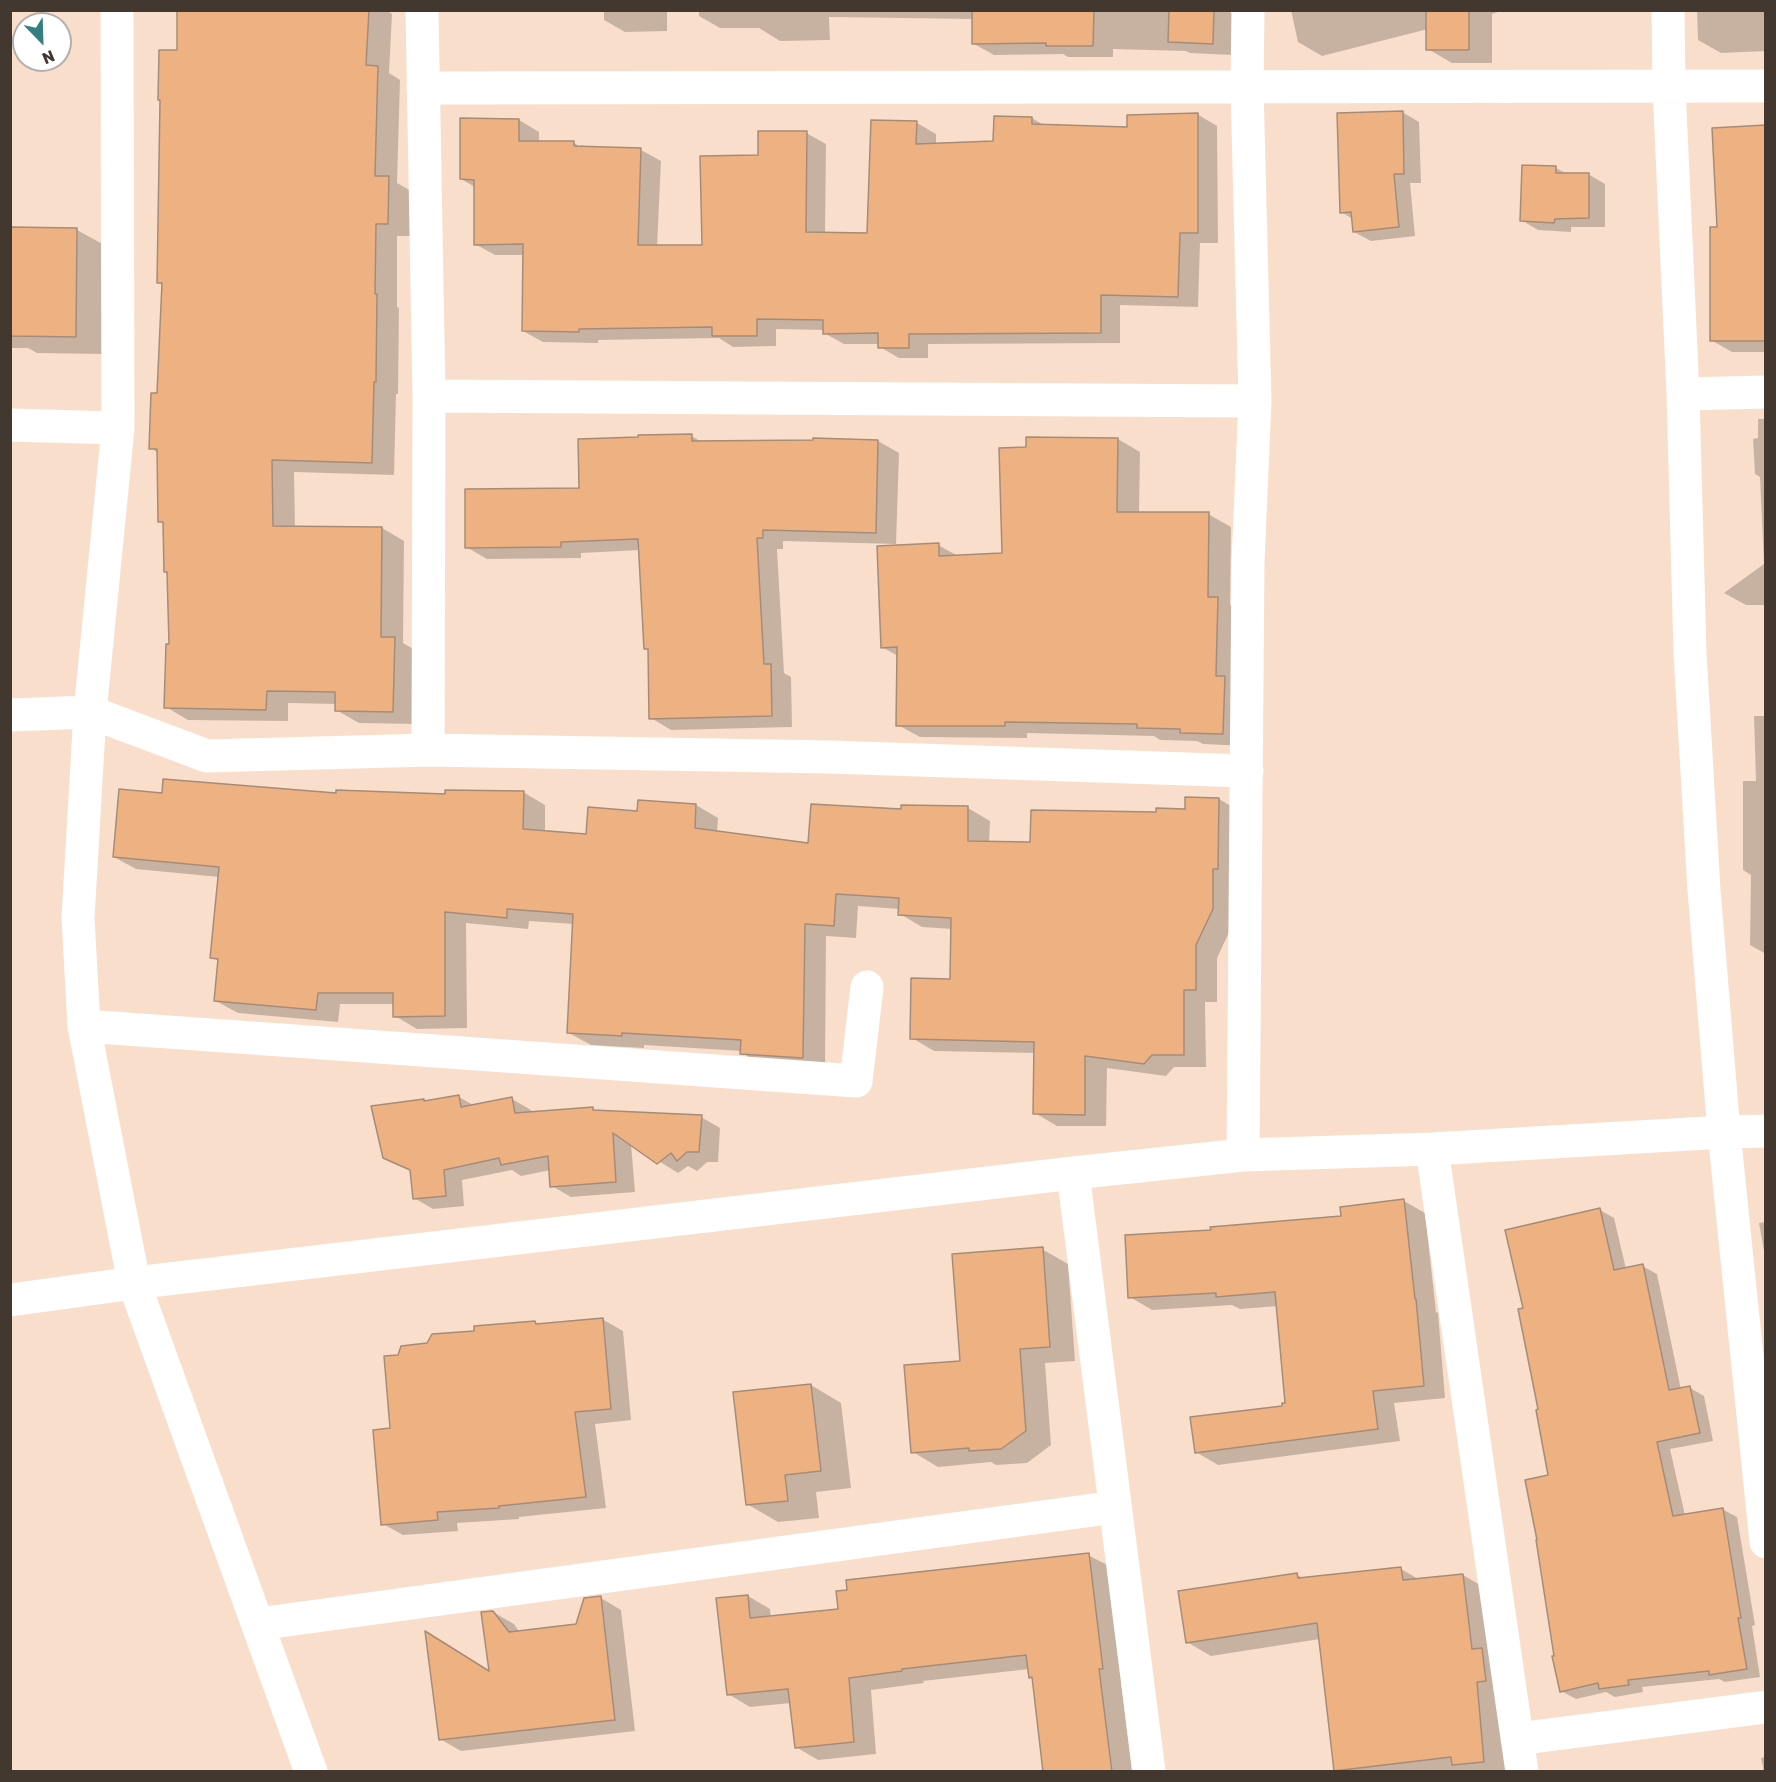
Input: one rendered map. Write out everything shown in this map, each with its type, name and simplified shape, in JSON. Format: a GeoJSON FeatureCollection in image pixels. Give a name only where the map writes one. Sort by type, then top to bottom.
{"type":"FeatureCollection","features":[{"type":"Feature","properties":{"kind":"street"},"geometry":{"type":"LineString","coordinates":[[117,10],[118,428],[90,712],[78,918],[84,1026],[134,1283],[311,1772]]}},
{"type":"Feature","properties":{"kind":"street"},"geometry":{"type":"LineString","coordinates":[[422,10],[429,396],[428,750]]}},
{"type":"Feature","properties":{"kind":"street"},"geometry":{"type":"LineString","coordinates":[[1243,1155],[1248,562],[1255,401],[1247,87],[1248,10]]}},
{"type":"Feature","properties":{"kind":"street"},"geometry":{"type":"LineString","coordinates":[[1668,10],[1669,87],[1683,394],[1690,653],[1704,890],[1724,1132],[1766,1542]]}},
{"type":"Feature","properties":{"kind":"street"},"geometry":{"type":"LineString","coordinates":[[423,88],[1766,86]]}},
{"type":"Feature","properties":{"kind":"street"},"geometry":{"type":"LineString","coordinates":[[1683,394],[1766,393]]}},
{"type":"Feature","properties":{"kind":"street"},"geometry":{"type":"LineString","coordinates":[[429,396],[1255,401]]}},
{"type":"Feature","properties":{"kind":"street"},"geometry":{"type":"LineString","coordinates":[[10,425],[118,428]]}},
{"type":"Feature","properties":{"kind":"street"},"geometry":{"type":"LineString","coordinates":[[10,715],[90,712],[207,756],[428,750],[818,757],[1247,771]]}},
{"type":"Feature","properties":{"kind":"street"},"geometry":{"type":"LineString","coordinates":[[84,1026],[856,1081],[867,987]]}},
{"type":"Feature","properties":{"kind":"street"},"geometry":{"type":"LineString","coordinates":[[10,1300],[134,1283],[1243,1155],[1432,1149],[1766,1131]]}},
{"type":"Feature","properties":{"kind":"street"},"geometry":{"type":"LineString","coordinates":[[1432,1149],[1522,1772]]}},
{"type":"Feature","properties":{"kind":"street"},"geometry":{"type":"LineString","coordinates":[[1073,1173],[1149,1772]]}},
{"type":"Feature","properties":{"kind":"street"},"geometry":{"type":"LineString","coordinates":[[258,1624],[1115,1507]]}},
{"type":"Feature","properties":{"kind":"street"},"geometry":{"type":"LineString","coordinates":[[1517,1739],[1766,1707]]}},
{"type":"Feature","properties":{"kind":"building"},"geometry":{"type":"Polygon","coordinates":[[[177,10],[369,10],[366,65],[378,66],[375,176],[389,176],[388,224],[376,224],[376,382],[374,382],[372,463],[272,460],[273,526],[382,527],[381,637],[395,637],[393,712],[335,711],[335,692],[267,691],[266,710],[164,708],[166,644],[169,644],[167,572],[164,572],[163,522],[158,522],[157,449],[149,449],[151,393],[157,393],[162,283],[157,283],[159,50],[177,50],[177,10]]]}},
{"type":"Feature","properties":{"kind":"building"},"geometry":{"type":"Polygon","coordinates":[[[972,10],[1094,10],[1093,46],[1046,46],[1046,43],[972,44],[972,10]]]}},
{"type":"Feature","properties":{"kind":"building"},"geometry":{"type":"Polygon","coordinates":[[[1169,10],[1214,10],[1213,44],[1168,42],[1169,10]]]}},
{"type":"Feature","properties":{"kind":"building"},"geometry":{"type":"Polygon","coordinates":[[[1426,10],[1469,10],[1469,50],[1426,50],[1426,10]]]}},
{"type":"Feature","properties":{"kind":"building"},"geometry":{"type":"Polygon","coordinates":[[[1403,111],[1404,174],[1394,174],[1399,227],[1353,232],[1351,212],[1340,213],[1337,113],[1403,111]]]}},
{"type":"Feature","properties":{"kind":"building"},"geometry":{"type":"Polygon","coordinates":[[[1198,113],[1198,233],[1180,233],[1178,297],[1101,295],[1101,333],[909,334],[909,348],[878,348],[878,333],[823,334],[823,320],[757,319],[757,336],[712,336],[712,327],[579,329],[579,332],[522,331],[523,244],[474,245],[474,180],[460,179],[460,118],[519,119],[519,141],[574,141],[574,146],[641,148],[638,245],[702,245],[700,156],[758,155],[758,131],[807,131],[806,232],[867,233],[871,120],[917,121],[916,144],[993,141],[994,116],[1032,117],[1032,124],[1127,127],[1127,115],[1198,113]]]}},
{"type":"Feature","properties":{"kind":"building"},"geometry":{"type":"Polygon","coordinates":[[[1766,125],[1766,341],[1710,341],[1710,227],[1717,227],[1712,128],[1766,125]]]}},
{"type":"Feature","properties":{"kind":"building"},"geometry":{"type":"Polygon","coordinates":[[[1522,165],[1556,166],[1556,173],[1589,173],[1589,218],[1555,219],[1554,223],[1520,221],[1522,165]]]}},
{"type":"Feature","properties":{"kind":"building"},"geometry":{"type":"Polygon","coordinates":[[[10,227],[77,228],[76,337],[10,336],[10,227]]]}},
{"type":"Feature","properties":{"kind":"building"},"geometry":{"type":"Polygon","coordinates":[[[692,434],[692,441],[813,440],[813,438],[878,440],[876,533],[763,530],[763,538],[757,538],[764,664],[771,664],[772,716],[649,719],[648,649],[644,649],[638,539],[561,542],[561,547],[465,548],[465,489],[579,488],[578,439],[692,434]]]}},
{"type":"Feature","properties":{"kind":"building"},"geometry":{"type":"Polygon","coordinates":[[[1026,437],[1118,438],[1117,512],[1209,512],[1208,597],[1218,597],[1216,676],[1225,676],[1223,734],[1180,733],[1180,729],[1137,728],[1137,724],[1005,722],[1005,726],[896,726],[897,647],[881,648],[877,546],[939,543],[939,556],[1002,553],[999,448],[1026,447],[1026,437]]]}},
{"type":"Feature","properties":{"kind":"building"},"geometry":{"type":"Polygon","coordinates":[[[163,779],[336,793],[336,790],[445,794],[445,790],[524,791],[523,829],[586,834],[588,807],[637,811],[638,800],[696,804],[695,828],[808,843],[811,804],[901,809],[901,805],[968,806],[968,841],[1030,842],[1031,810],[1156,812],[1156,808],[1185,809],[1185,797],[1219,798],[1218,869],[1213,869],[1213,909],[1196,945],[1196,990],[1184,990],[1184,1055],[1152,1055],[1144,1064],[1085,1056],[1085,1115],[1033,1114],[1034,1042],[910,1039],[911,978],[950,979],[951,918],[898,915],[899,898],[836,894],[834,926],[805,924],[803,1058],[740,1054],[741,1040],[622,1033],[622,1036],[567,1033],[573,914],[507,909],[507,918],[445,912],[445,1016],[393,1017],[393,993],[318,993],[316,1010],[214,1001],[218,959],[210,958],[219,867],[113,857],[119,789],[162,793],[163,779]]]}},
{"type":"Feature","properties":{"kind":"building"},"geometry":{"type":"Polygon","coordinates":[[[459,1095],[461,1107],[512,1097],[515,1113],[593,1107],[593,1110],[702,1115],[699,1152],[687,1152],[677,1161],[671,1153],[657,1164],[613,1133],[616,1182],[550,1187],[548,1156],[501,1165],[499,1158],[444,1170],[446,1196],[413,1199],[410,1170],[383,1158],[371,1106],[459,1095]]]}},
{"type":"Feature","properties":{"kind":"building"},"geometry":{"type":"Polygon","coordinates":[[[1404,1199],[1424,1386],[1373,1391],[1378,1429],[1195,1453],[1190,1417],[1282,1406],[1282,1403],[1285,1403],[1275,1292],[1216,1297],[1216,1293],[1128,1298],[1125,1235],[1211,1230],[1210,1227],[1341,1216],[1340,1207],[1404,1199]]]}},
{"type":"Feature","properties":{"kind":"building"},"geometry":{"type":"Polygon","coordinates":[[[1600,1208],[1614,1270],[1643,1264],[1669,1390],[1690,1386],[1700,1433],[1657,1442],[1673,1516],[1723,1508],[1747,1669],[1709,1675],[1709,1671],[1628,1680],[1629,1685],[1599,1689],[1598,1683],[1560,1692],[1552,1656],[1554,1656],[1537,1540],[1525,1480],[1548,1475],[1536,1410],[1538,1409],[1518,1309],[1523,1308],[1505,1230],[1600,1208]]]}},
{"type":"Feature","properties":{"kind":"building"},"geometry":{"type":"Polygon","coordinates":[[[1043,1247],[1050,1347],[1020,1349],[1026,1431],[1001,1449],[969,1451],[969,1448],[911,1453],[904,1365],[960,1361],[952,1254],[1043,1247]]]}},
{"type":"Feature","properties":{"kind":"building"},"geometry":{"type":"Polygon","coordinates":[[[603,1318],[611,1409],[575,1412],[586,1497],[499,1506],[499,1508],[437,1512],[438,1520],[381,1525],[373,1430],[390,1428],[384,1356],[398,1355],[401,1346],[427,1343],[432,1334],[474,1331],[474,1326],[535,1321],[536,1324],[603,1318]]]}},
{"type":"Feature","properties":{"kind":"building"},"geometry":{"type":"Polygon","coordinates":[[[811,1384],[821,1471],[785,1475],[788,1501],[746,1505],[733,1392],[811,1384]]]}},
{"type":"Feature","properties":{"kind":"building"},"geometry":{"type":"Polygon","coordinates":[[[1089,1553],[1103,1669],[1099,1669],[1112,1772],[1043,1772],[1032,1677],[1029,1678],[1026,1655],[902,1669],[902,1671],[849,1678],[854,1742],[795,1748],[788,1689],[727,1695],[716,1598],[748,1595],[750,1618],[838,1609],[836,1591],[847,1590],[846,1580],[1089,1553]]]}},
{"type":"Feature","properties":{"kind":"building"},"geometry":{"type":"Polygon","coordinates":[[[1401,1567],[1403,1580],[1463,1574],[1472,1649],[1482,1648],[1486,1681],[1477,1682],[1484,1762],[1452,1765],[1451,1757],[1334,1771],[1317,1623],[1186,1643],[1178,1591],[1297,1573],[1298,1578],[1401,1567]]]}},
{"type":"Feature","properties":{"kind":"building"},"geometry":{"type":"Polygon","coordinates":[[[601,1596],[615,1720],[439,1740],[425,1631],[489,1671],[481,1612],[493,1611],[509,1632],[576,1624],[584,1598],[601,1596]]]}}]}
